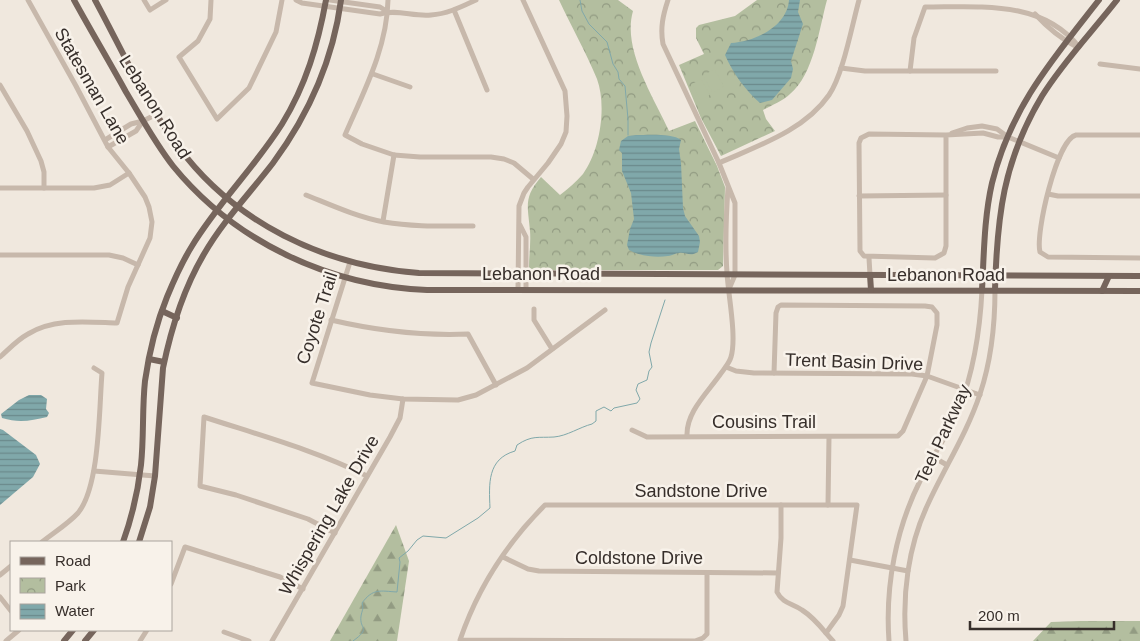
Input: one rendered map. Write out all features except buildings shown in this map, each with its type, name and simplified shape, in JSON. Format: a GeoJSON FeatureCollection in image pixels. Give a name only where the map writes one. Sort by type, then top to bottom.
{"type":"FeatureCollection","features":[{"type":"Feature","properties":{"kind":"main road","name":"Lebanon Road"},"geometry":{"type":"LineString","coordinates":[[74,0],[143,121],[173,165],[195,189],[229,219],[259,240],[289,256],[345,278],[409,289],[1140,290]]}},
{"type":"Feature","properties":{"kind":"main road","name":"Lebanon Road"},"geometry":{"type":"LineString","coordinates":[[95,0],[157,114],[185,156],[227,199],[267,227],[292,240],[350,262],[388,270],[420,273],[1140,276]]}},
{"type":"Feature","properties":{"kind":"main road","name":"Teel Parkway"},"geometry":{"type":"LineString","coordinates":[[982,290],[986,222],[992,185],[1008,137],[1032,87],[1099,0]]}},
{"type":"Feature","properties":{"kind":"main road","name":"Teel Parkway"},"geometry":{"type":"LineString","coordinates":[[995,290],[996,250],[1001,205],[1009,170],[1019,142],[1042,96],[1117,0]]}},
{"type":"Feature","properties":{"kind":"main road"},"geometry":{"type":"LineString","coordinates":[[123,541],[134,506],[140,474],[145,382],[162,312],[178,273],[192,247],[275,134],[294,103],[315,52],[326,3]]}},
{"type":"Feature","properties":{"kind":"main road"},"geometry":{"type":"LineString","coordinates":[[139,541],[150,507],[156,476],[164,362],[177,318],[200,261],[210,244],[286,144],[309,107],[328,59],[341,4]]}},
{"type":"Feature","properties":{"kind":"main road"},"geometry":{"type":"LineString","coordinates":[[870,275],[871,290]]}},
{"type":"Feature","properties":{"kind":"main road"},"geometry":{"type":"LineString","coordinates":[[1102,291],[1109,276]]}},
{"type":"Feature","properties":{"kind":"main road"},"geometry":{"type":"LineString","coordinates":[[1109,276],[1112,291]]}},
{"type":"Feature","properties":{"kind":"main road"},"geometry":{"type":"LineString","coordinates":[[162,312],[177,318]]}},
{"type":"Feature","properties":{"kind":"main road"},"geometry":{"type":"LineString","coordinates":[[149,360],[164,362]]}},
{"type":"Feature","properties":{"kind":"main road"},"geometry":{"type":"LineString","coordinates":[[64,641],[73,631]]}},
{"type":"Feature","properties":{"kind":"main road"},"geometry":{"type":"LineString","coordinates":[[85,641],[93,631]]}},
{"type":"Feature","properties":{"kind":"street","name":"Statesman Lane"},"geometry":{"type":"LineString","coordinates":[[0,357],[28,334],[50,324],[62,322],[117,322],[126,293],[150,238],[152,217],[147,202],[129,173],[104,140],[28,0]]}},
{"type":"Feature","properties":{"kind":"street"},"geometry":{"type":"LineString","coordinates":[[144,0],[150,10],[166,0]]}},
{"type":"Feature","properties":{"kind":"street"},"geometry":{"type":"LineString","coordinates":[[211,0],[210,19],[198,41],[179,57],[217,119],[249,88],[276,32],[282,0]]}},
{"type":"Feature","properties":{"kind":"street"},"geometry":{"type":"LineString","coordinates":[[296,0],[302,3],[341,4]]}},
{"type":"Feature","properties":{"kind":"street"},"geometry":{"type":"LineString","coordinates":[[330,0],[380,14],[388,12],[430,15],[454,10],[476,0]]}},
{"type":"Feature","properties":{"kind":"street"},"geometry":{"type":"LineString","coordinates":[[388,0],[388,12],[382,45],[372,74],[345,135],[362,144],[394,154],[491,157],[514,163],[533,179]]}},
{"type":"Feature","properties":{"kind":"street"},"geometry":{"type":"LineString","coordinates":[[518,289],[519,206],[524,193],[533,179],[548,163],[561,144],[566,132],[565,90],[523,0]]}},
{"type":"Feature","properties":{"kind":"street"},"geometry":{"type":"LineString","coordinates":[[668,0],[662,18],[661,33],[663,44],[719,163],[735,203],[735,274],[729,289]]}},
{"type":"Feature","properties":{"kind":"street"},"geometry":{"type":"LineString","coordinates":[[719,163],[791,129],[812,115],[830,95],[841,68],[859,0]]}},
{"type":"Feature","properties":{"kind":"street"},"geometry":{"type":"LineString","coordinates":[[998,0],[998,7]]}},
{"type":"Feature","properties":{"kind":"street"},"geometry":{"type":"LineString","coordinates":[[910,71],[914,38],[924,7],[998,7],[1033,12],[1050,20],[1079,48]]}},
{"type":"Feature","properties":{"kind":"street"},"geometry":{"type":"LineString","coordinates":[[454,10],[487,90]]}},
{"type":"Feature","properties":{"kind":"street"},"geometry":{"type":"LineString","coordinates":[[1100,64],[1140,69]]}},
{"type":"Feature","properties":{"kind":"street"},"geometry":{"type":"LineString","coordinates":[[841,68],[865,71],[996,71]]}},
{"type":"Feature","properties":{"kind":"street"},"geometry":{"type":"LineString","coordinates":[[372,74],[410,87]]}},
{"type":"Feature","properties":{"kind":"street"},"geometry":{"type":"LineString","coordinates":[[0,85],[27,131],[41,161],[44,172],[44,188]]}},
{"type":"Feature","properties":{"kind":"street"},"geometry":{"type":"LineString","coordinates":[[104,140],[131,124],[143,121],[157,114]]}},
{"type":"Feature","properties":{"kind":"street"},"geometry":{"type":"LineString","coordinates":[[108,147],[136,131],[143,121]]}},
{"type":"Feature","properties":{"kind":"street"},"geometry":{"type":"LineString","coordinates":[[946,135],[946,246],[944,253],[935,258],[869,258],[864,256],[860,251],[859,143],[861,138],[869,134],[946,135],[966,128],[982,126],[997,129],[1008,137],[1059,158]]}},
{"type":"Feature","properties":{"kind":"street"},"geometry":{"type":"LineString","coordinates":[[1140,135],[1073,135],[1068,139],[1059,158],[1048,194],[1039,239],[1041,253],[1052,258],[1140,258]]}},
{"type":"Feature","properties":{"kind":"street"},"geometry":{"type":"LineString","coordinates":[[383,222],[394,154]]}},
{"type":"Feature","properties":{"kind":"street"},"geometry":{"type":"LineString","coordinates":[[0,188],[104,187],[116,182],[129,173]]}},
{"type":"Feature","properties":{"kind":"street"},"geometry":{"type":"LineString","coordinates":[[687,436],[686,428],[691,414],[730,361],[733,349],[727,274],[728,185]]}},
{"type":"Feature","properties":{"kind":"street"},"geometry":{"type":"LineString","coordinates":[[1048,194],[1058,196],[1140,196]]}},
{"type":"Feature","properties":{"kind":"street"},"geometry":{"type":"LineString","coordinates":[[306,195],[353,214],[383,222],[416,225],[473,226]]}},
{"type":"Feature","properties":{"kind":"street"},"geometry":{"type":"LineString","coordinates":[[859,196],[946,195]]}},
{"type":"Feature","properties":{"kind":"street"},"geometry":{"type":"LineString","coordinates":[[520,224],[526,237],[526,289]]}},
{"type":"Feature","properties":{"kind":"street"},"geometry":{"type":"LineString","coordinates":[[0,255],[109,255],[138,265]]}},
{"type":"Feature","properties":{"kind":"street"},"geometry":{"type":"LineString","coordinates":[[869,258],[870,275]]}},
{"type":"Feature","properties":{"kind":"street","name":"Coyote Trail"},"geometry":{"type":"LineString","coordinates":[[350,262],[312,383],[370,396],[403,399]]}},
{"type":"Feature","properties":{"kind":"street","name":"Teel Parkway"},"geometry":{"type":"LineString","coordinates":[[889,641],[889,603],[898,541],[917,488],[953,422],[966,389],[978,342],[982,290]]}},
{"type":"Feature","properties":{"kind":"street","name":"Teel Parkway"},"geometry":{"type":"LineString","coordinates":[[906,641],[904,611],[908,571],[915,537],[921,520],[967,427],[980,395],[992,340],[995,290]]}},
{"type":"Feature","properties":{"kind":"street"},"geometry":{"type":"LineString","coordinates":[[774,373],[776,313],[778,307],[785,305],[925,306],[936,309],[938,317],[927,376]]}},
{"type":"Feature","properties":{"kind":"street"},"geometry":{"type":"LineString","coordinates":[[534,309],[534,320],[552,349]]}},
{"type":"Feature","properties":{"kind":"street"},"geometry":{"type":"LineString","coordinates":[[403,399],[458,400],[476,395],[527,368],[605,310]]}},
{"type":"Feature","properties":{"kind":"street"},"geometry":{"type":"LineString","coordinates":[[331,320],[367,329],[406,334],[468,334],[496,385]]}},
{"type":"Feature","properties":{"kind":"street","name":"Trent Basin Drive"},"geometry":{"type":"LineString","coordinates":[[726,367],[744,372],[905,374],[927,376],[980,395]]}},
{"type":"Feature","properties":{"kind":"street"},"geometry":{"type":"LineString","coordinates":[[45,541],[78,513],[87,499],[94,471],[102,373],[94,368]]}},
{"type":"Feature","properties":{"kind":"street","name":"Cousins Trail"},"geometry":{"type":"LineString","coordinates":[[632,430],[643,436],[898,436],[903,431],[927,376]]}},
{"type":"Feature","properties":{"kind":"street","name":"Whispering Lake Drive"},"geometry":{"type":"LineString","coordinates":[[272,641],[400,418],[403,399]]}},
{"type":"Feature","properties":{"kind":"street"},"geometry":{"type":"LineString","coordinates":[[335,533],[308,519],[236,495],[200,486],[204,417],[328,457],[367,476]]}},
{"type":"Feature","properties":{"kind":"street"},"geometry":{"type":"LineString","coordinates":[[828,505],[829,437]]}},
{"type":"Feature","properties":{"kind":"street"},"geometry":{"type":"LineString","coordinates":[[933,457],[947,465]]}},
{"type":"Feature","properties":{"kind":"street"},"geometry":{"type":"LineString","coordinates":[[94,471],[156,476]]}},
{"type":"Feature","properties":{"kind":"street","name":"Sandstone Drive"},"geometry":{"type":"LineString","coordinates":[[503,556],[545,505],[857,505],[850,560]]}},
{"type":"Feature","properties":{"kind":"street"},"geometry":{"type":"LineString","coordinates":[[780,505],[781,538],[777,592],[780,599],[802,610],[815,620],[833,641]]}},
{"type":"Feature","properties":{"kind":"street"},"geometry":{"type":"LineString","coordinates":[[172,581],[185,547],[280,577],[302,589]]}},
{"type":"Feature","properties":{"kind":"street"},"geometry":{"type":"LineString","coordinates":[[503,556],[484,583],[460,640],[681,641],[703,638],[707,634],[707,573]]}},
{"type":"Feature","properties":{"kind":"street","name":"Coldstone Drive"},"geometry":{"type":"LineString","coordinates":[[503,556],[528,569],[539,571],[778,573]]}},
{"type":"Feature","properties":{"kind":"street"},"geometry":{"type":"LineString","coordinates":[[826,633],[843,606],[850,560],[908,571]]}},
{"type":"Feature","properties":{"kind":"street"},"geometry":{"type":"LineString","coordinates":[[0,575],[10,567]]}},
{"type":"Feature","properties":{"kind":"street"},"geometry":{"type":"LineString","coordinates":[[0,597],[10,611]]}},
{"type":"Feature","properties":{"kind":"street"},"geometry":{"type":"LineString","coordinates":[[6,641],[18,631]]}},
{"type":"Feature","properties":{"kind":"street"},"geometry":{"type":"LineString","coordinates":[[224,632],[249,641]]}},
{"type":"Feature","properties":{"kind":"green space"},"geometry":{"type":"Polygon","coordinates":[[[559,0],[618,0],[633,11],[631,26],[635,56],[669,131],[695,121],[725,187],[723,266],[718,270],[531,270],[529,267],[528,202],[531,191],[541,177],[560,195],[572,185],[583,174],[589,164],[598,141],[600,128],[601,102],[597,79],[559,0]]]}},
{"type":"Feature","properties":{"kind":"green space"},"geometry":{"type":"Polygon","coordinates":[[[757,0],[827,0],[814,50],[805,75],[798,85],[781,101],[763,110],[766,119],[775,131],[721,156],[701,118],[679,65],[704,54],[696,38],[696,28],[699,25],[735,16],[757,0]]]}},
{"type":"Feature","properties":{"kind":"green space"},"geometry":{"type":"Polygon","coordinates":[[[714,69],[724,86],[713,93],[703,76],[714,69]]]}},
{"type":"Feature","properties":{"kind":"green space"},"geometry":{"type":"Polygon","coordinates":[[[701,79],[710,95],[700,100],[692,84],[701,79]]]}},
{"type":"Feature","properties":{"kind":"green space"},"geometry":{"type":"Polygon","coordinates":[[[396,525],[409,561],[397,641],[330,641],[396,525]]]}},
{"type":"Feature","properties":{"kind":"green space"},"geometry":{"type":"Polygon","coordinates":[[[1140,621],[1140,641],[1033,641],[1051,622],[1140,621]]]}},
{"type":"Feature","properties":{"kind":"water"},"geometry":{"type":"Polygon","coordinates":[[[789,0],[800,0],[798,12],[803,24],[791,61],[793,69],[791,78],[772,100],[760,103],[740,81],[725,55],[731,43],[759,36],[776,25],[787,10],[789,0]]]}},
{"type":"Feature","properties":{"kind":"water"},"geometry":{"type":"Polygon","coordinates":[[[666,135],[681,140],[679,149],[683,208],[685,216],[699,236],[698,252],[658,257],[643,255],[629,250],[627,245],[634,219],[631,193],[622,171],[622,153],[619,150],[621,141],[628,136],[666,135]]]}},
{"type":"Feature","properties":{"kind":"water"},"geometry":{"type":"Polygon","coordinates":[[[29,395],[41,395],[47,399],[46,409],[49,413],[47,417],[24,421],[2,418],[1,414],[29,395]]]}},
{"type":"Feature","properties":{"kind":"water"},"geometry":{"type":"Polygon","coordinates":[[[0,429],[36,455],[40,464],[33,477],[0,505],[0,429]]]}},
{"type":"Feature","properties":{"kind":"waterway"},"geometry":{"type":"LineString","coordinates":[[580,0],[582,11],[589,24],[607,42],[619,79],[625,86],[628,135]]}},
{"type":"Feature","properties":{"kind":"waterway"},"geometry":{"type":"LineString","coordinates":[[353,641],[363,631],[361,621],[362,603],[373,593],[381,591],[397,592],[399,558],[417,540],[423,536],[446,538],[478,518],[490,508],[490,482],[499,460],[515,451],[517,445],[527,440],[559,436],[592,424],[596,421],[596,411],[604,407],[611,411],[614,408],[637,403],[640,399],[636,390],[638,384],[647,380],[652,367],[649,352],[665,300]]}}]}
